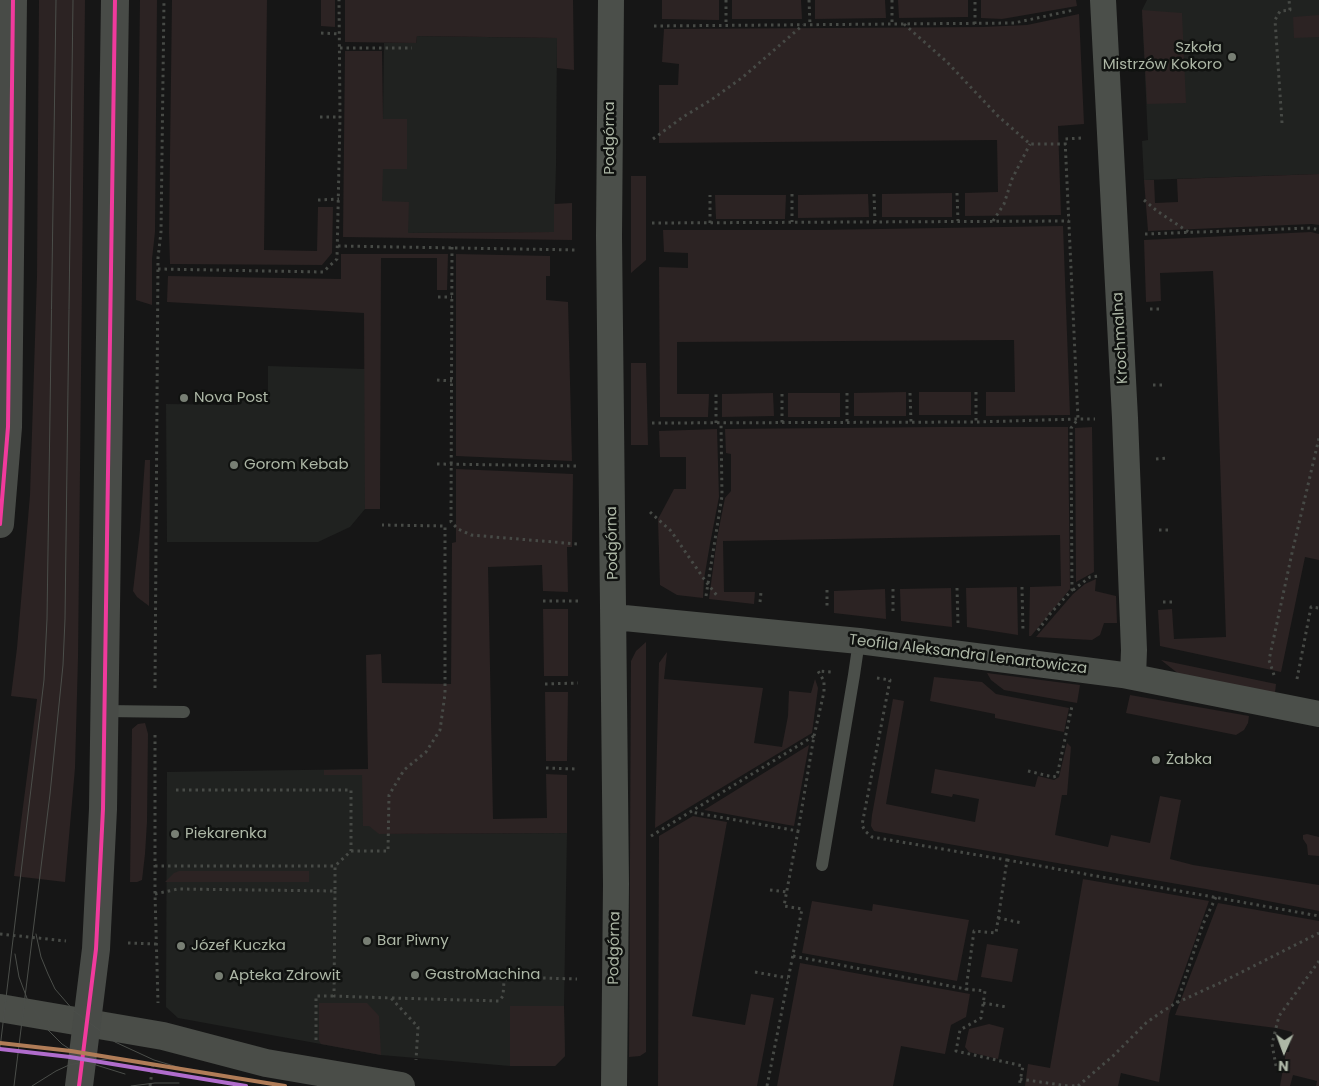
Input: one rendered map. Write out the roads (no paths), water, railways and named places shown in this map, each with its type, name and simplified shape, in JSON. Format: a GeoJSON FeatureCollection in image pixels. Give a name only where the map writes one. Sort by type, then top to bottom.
{"type":"FeatureCollection","features":[{"type":"Feature","properties":{"kind":"main road"},"geometry":{"type":"LineString","coordinates":[[0,524],[8,427],[13,0]]}},
{"type":"Feature","properties":{"kind":"main road"},"geometry":{"type":"LineString","coordinates":[[79,1086],[96,949],[103,809],[115,0]]}},
{"type":"Feature","properties":{"kind":"street","name":"Podgórna"},"geometry":{"type":"LineString","coordinates":[[611,0],[610,236],[616,884],[614,1086]]}},
{"type":"Feature","properties":{"kind":"street","name":"Krochmalna"},"geometry":{"type":"LineString","coordinates":[[1103,0],[1134,640],[1133,677]]}},
{"type":"Feature","properties":{"kind":"street","name":"Teofila Aleksandra Lenartowicza"},"geometry":{"type":"LineString","coordinates":[[614,617],[859,640],[1133,677],[1319,714]]}},
{"type":"Feature","properties":{"kind":"street"},"geometry":{"type":"LineString","coordinates":[[0,1008],[163,1036],[266,1063],[408,1075]]}},
{"type":"Feature","properties":{"kind":"lane"},"geometry":{"type":"LineString","coordinates":[[822,865],[859,640]]}},
{"type":"Feature","properties":{"kind":"lane"},"geometry":{"type":"LineString","coordinates":[[105,711],[184,712]]}},
{"type":"Feature","properties":{"kind":"tram line"},"geometry":{"type":"LineString","coordinates":[[0,1048],[44,680],[47,619],[56,0]]}},
{"type":"Feature","properties":{"kind":"tram line"},"geometry":{"type":"LineString","coordinates":[[14,1086],[50,794],[63,665],[73,0]]}},
{"type":"Feature","properties":{"kind":"tram line"},"geometry":{"type":"LineString","coordinates":[[36,934],[41,957],[55,989],[74,1011],[115,1042],[154,1060],[181,1068]]}},
{"type":"Feature","properties":{"kind":"tram line"},"geometry":{"type":"LineString","coordinates":[[15,954],[19,977],[28,1001],[47,1029],[62,1044],[83,1058],[96,1065],[125,1074]]}},
{"type":"Feature","properties":{"kind":"tram line"},"geometry":{"type":"LineString","coordinates":[[32,1086],[69,1065],[108,1059],[126,1060]]}},
{"type":"Feature","properties":{"kind":"tram line"},"geometry":{"type":"LineString","coordinates":[[131,1086],[179,1083]]}},
{"type":"Feature","properties":{"kind":"place","name":"Szkoła Mistrzów Kokoro"},"geometry":{"type":"Point","coordinates":[1232,57]}},
{"type":"Feature","properties":{"kind":"place","name":"Nova Post"},"geometry":{"type":"Point","coordinates":[184,398]}},
{"type":"Feature","properties":{"kind":"place","name":"Gorom Kebab"},"geometry":{"type":"Point","coordinates":[234,465]}},
{"type":"Feature","properties":{"kind":"place","name":"Żabka"},"geometry":{"type":"Point","coordinates":[1156,760]}},
{"type":"Feature","properties":{"kind":"place","name":"Piekarenka"},"geometry":{"type":"Point","coordinates":[175,834]}},
{"type":"Feature","properties":{"kind":"place","name":"Bar Piwny"},"geometry":{"type":"Point","coordinates":[367,941]}},
{"type":"Feature","properties":{"kind":"place","name":"Józef Kuczka"},"geometry":{"type":"Point","coordinates":[181,946]}},
{"type":"Feature","properties":{"kind":"place","name":"GastroMachina"},"geometry":{"type":"Point","coordinates":[415,975]}},
{"type":"Feature","properties":{"kind":"place","name":"Apteka Zdrowit"},"geometry":{"type":"Point","coordinates":[219,976]}}]}
